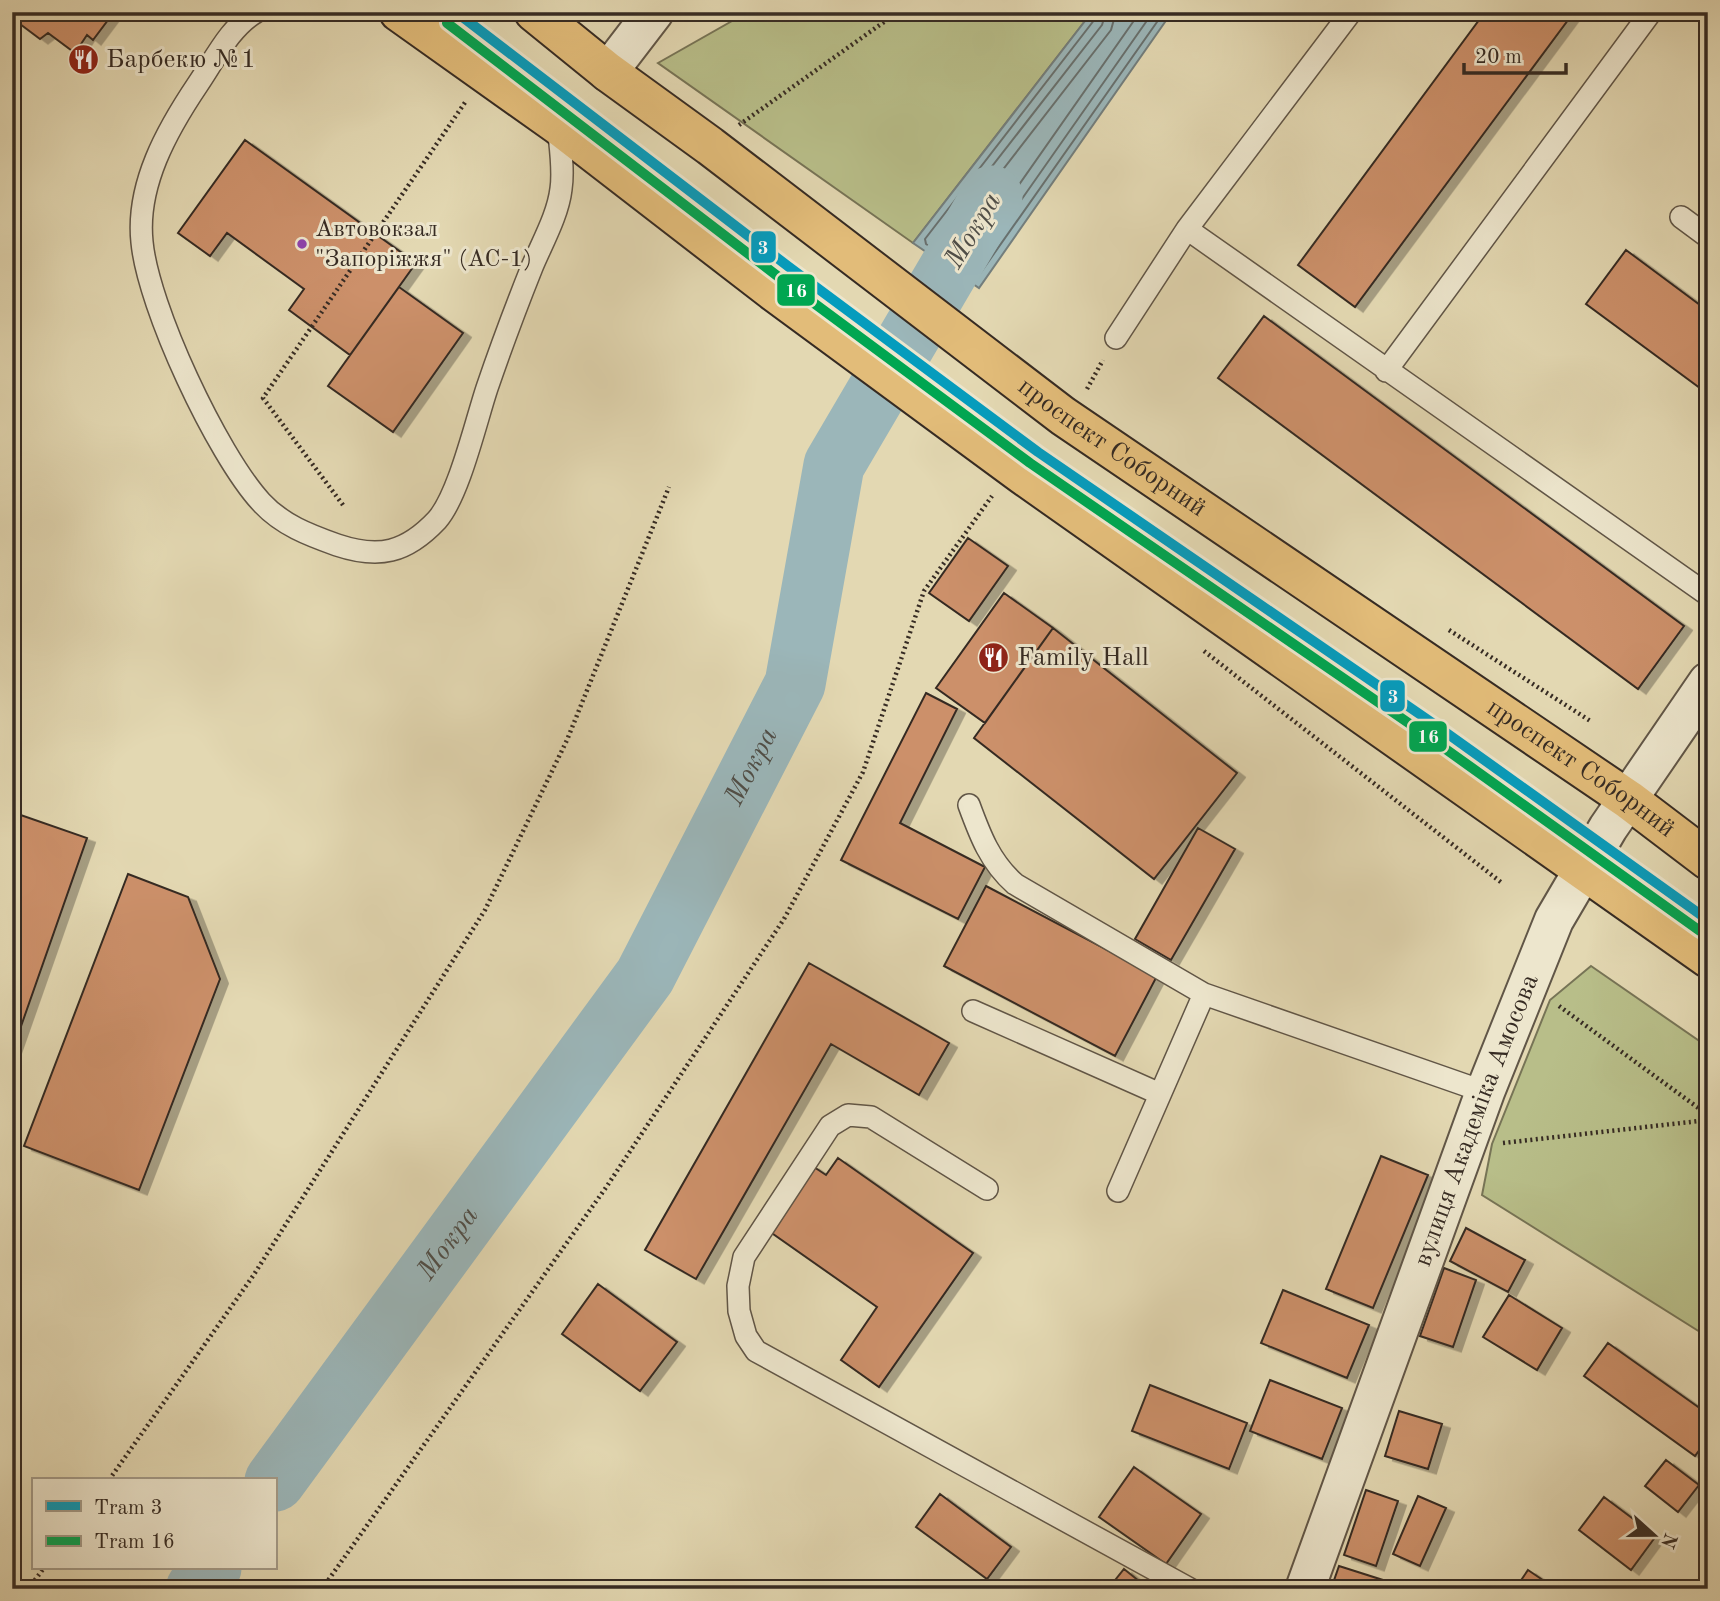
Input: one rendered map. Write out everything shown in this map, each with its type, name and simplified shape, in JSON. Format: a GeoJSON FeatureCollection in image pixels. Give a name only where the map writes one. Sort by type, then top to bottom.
{"type":"FeatureCollection","features":[{"type":"Feature","properties":{"kind":"main road"},"geometry":{"type":"LineString","coordinates":[[400,12],[558,125],[773,291],[1010,482],[1583,867],[1708,958]]}},
{"type":"Feature","properties":{"kind":"main road","name":"проспект Соборний"},"geometry":{"type":"LineString","coordinates":[[534,12],[608,72],[817,229],[1074,404],[1629,800],[1708,860]]}},
{"type":"Feature","properties":{"kind":"street"},"geometry":{"type":"LineString","coordinates":[[608,72],[654,12]]}},
{"type":"Feature","properties":{"kind":"street","name":"вулиця Академіка Амосова"},"geometry":{"type":"LineString","coordinates":[[1305,1589],[1485,1091],[1539,954],[1583,867],[1708,682]]}},
{"type":"Feature","properties":{"kind":"lane"},"geometry":{"type":"LineString","coordinates":[[256,12],[241,20],[185,103],[157,154],[145,196],[141,241],[153,289],[184,374],[235,464],[261,503],[297,531],[362,553],[391,552],[415,540],[439,518],[454,488],[506,329],[561,191],[558,125]]}},
{"type":"Feature","properties":{"kind":"lane"},"geometry":{"type":"LineString","coordinates":[[1116,338],[1187,229],[1351,12]]}},
{"type":"Feature","properties":{"kind":"lane"},"geometry":{"type":"LineString","coordinates":[[1386,371],[1651,12]]}},
{"type":"Feature","properties":{"kind":"lane"},"geometry":{"type":"LineString","coordinates":[[1681,217],[1708,237]]}},
{"type":"Feature","properties":{"kind":"lane"},"geometry":{"type":"LineString","coordinates":[[1187,229],[1708,595]]}},
{"type":"Feature","properties":{"kind":"lane"},"geometry":{"type":"LineString","coordinates":[[969,805],[988,852],[998,869],[1015,884],[1204,994],[1485,1091]]}},
{"type":"Feature","properties":{"kind":"lane"},"geometry":{"type":"LineString","coordinates":[[1118,1191],[1204,994]]}},
{"type":"Feature","properties":{"kind":"lane"},"geometry":{"type":"LineString","coordinates":[[973,1011],[1160,1094]]}},
{"type":"Feature","properties":{"kind":"lane"},"geometry":{"type":"LineString","coordinates":[[987,1189],[871,1117],[848,1115],[830,1126],[744,1257],[738,1286],[739,1311],[746,1336],[756,1351],[1189,1589]]}},
{"type":"Feature","properties":{"kind":"path"},"geometry":{"type":"LineString","coordinates":[[710,146],[898,12]]}},
{"type":"Feature","properties":{"kind":"path"},"geometry":{"type":"LineString","coordinates":[[344,505],[262,398],[471,94]]}},
{"type":"Feature","properties":{"kind":"path"},"geometry":{"type":"LineString","coordinates":[[1074,404],[1116,338]]}},
{"type":"Feature","properties":{"kind":"path"},"geometry":{"type":"LineString","coordinates":[[322,1589],[607,1186],[784,919],[863,772],[924,591],[1010,482]]}},
{"type":"Feature","properties":{"kind":"path"},"geometry":{"type":"LineString","coordinates":[[110,1478],[253,1276],[485,909],[567,740],[669,487]]}},
{"type":"Feature","properties":{"kind":"path"},"geometry":{"type":"LineString","coordinates":[[1199,647],[1502,883]]}},
{"type":"Feature","properties":{"kind":"path"},"geometry":{"type":"LineString","coordinates":[[1550,1000],[1708,1118]]}},
{"type":"Feature","properties":{"kind":"path"},"geometry":{"type":"LineString","coordinates":[[1492,1144],[1708,1118]]}},
{"type":"Feature","properties":{"kind":"path"},"geometry":{"type":"LineString","coordinates":[[28,1589],[42,1570]]}},
{"type":"Feature","properties":{"kind":"green space"},"geometry":{"type":"Polygon","coordinates":[[[748,12],[1092,12],[913,243],[658,63],[748,12]]]}},
{"type":"Feature","properties":{"kind":"green space"},"geometry":{"type":"Polygon","coordinates":[[[1591,966],[1708,1047],[1708,1337],[1482,1195],[1492,1144],[1550,1000],[1591,966]]]}},
{"type":"Feature","properties":{"kind":"water"},"geometry":{"type":"Polygon","coordinates":[[[1092,12],[1172,12],[979,288],[913,243],[1092,12]]]}},
{"type":"Feature","properties":{"kind":"building"},"geometry":{"type":"Polygon","coordinates":[[[12,12],[114,12],[93,40],[87,35],[75,53],[48,33],[40,39],[12,18],[12,12]]]}},
{"type":"Feature","properties":{"kind":"building"},"geometry":{"type":"Polygon","coordinates":[[[1485,12],[1574,12],[1355,307],[1298,265],[1485,12]]]}},
{"type":"Feature","properties":{"kind":"building","name":"Автовокзал \"Запоріжжя\" (АС-1)"},"geometry":{"type":"Polygon","coordinates":[[[245,140],[416,263],[350,355],[289,310],[304,289],[227,233],[210,256],[178,233],[245,140]]]}},
{"type":"Feature","properties":{"kind":"building"},"geometry":{"type":"Polygon","coordinates":[[[1626,250],[1708,311],[1708,394],[1586,304],[1626,250]]]}},
{"type":"Feature","properties":{"kind":"building"},"geometry":{"type":"Polygon","coordinates":[[[399,287],[463,333],[393,432],[328,386],[399,287]]]}},
{"type":"Feature","properties":{"kind":"building"},"geometry":{"type":"Polygon","coordinates":[[[1264,316],[1684,626],[1638,689],[1218,378],[1264,316]]]}},
{"type":"Feature","properties":{"kind":"building"},"geometry":{"type":"Polygon","coordinates":[[[968,538],[1008,566],[969,621],[929,593],[968,538]]]}},
{"type":"Feature","properties":{"kind":"building","name":"Family Hall"},"geometry":{"type":"Polygon","coordinates":[[[1004,593],[1053,628],[985,723],[936,688],[1004,593]]]}},
{"type":"Feature","properties":{"kind":"building"},"geometry":{"type":"Polygon","coordinates":[[[1053,628],[1237,773],[1154,879],[974,738],[1053,628]]]}},
{"type":"Feature","properties":{"kind":"building"},"geometry":{"type":"Polygon","coordinates":[[[926,693],[957,709],[900,823],[985,867],[958,919],[841,860],[926,693]]]}},
{"type":"Feature","properties":{"kind":"building"},"geometry":{"type":"Polygon","coordinates":[[[12,812],[87,838],[12,1052],[12,812]]]}},
{"type":"Feature","properties":{"kind":"building"},"geometry":{"type":"Polygon","coordinates":[[[1198,828],[1235,849],[1171,960],[1135,939],[1198,828]]]}},
{"type":"Feature","properties":{"kind":"building"},"geometry":{"type":"Polygon","coordinates":[[[128,874],[188,897],[220,979],[139,1190],[24,1146],[128,874]]]}},
{"type":"Feature","properties":{"kind":"building"},"geometry":{"type":"Polygon","coordinates":[[[986,886],[1157,976],[1115,1056],[944,966],[986,886]]]}},
{"type":"Feature","properties":{"kind":"building"},"geometry":{"type":"Polygon","coordinates":[[[809,963],[949,1043],[919,1095],[831,1044],[696,1279],[645,1250],[809,963]]]}},
{"type":"Feature","properties":{"kind":"building"},"geometry":{"type":"Polygon","coordinates":[[[1381,1156],[1428,1175],[1373,1308],[1326,1289],[1381,1156]]]}},
{"type":"Feature","properties":{"kind":"building"},"geometry":{"type":"Polygon","coordinates":[[[838,1158],[973,1253],[879,1387],[841,1360],[877,1307],[766,1229],[811,1165],[826,1175],[838,1158]]]}},
{"type":"Feature","properties":{"kind":"building"},"geometry":{"type":"Polygon","coordinates":[[[1466,1228],[1525,1260],[1508,1292],[1450,1261],[1466,1228]]]}},
{"type":"Feature","properties":{"kind":"building"},"geometry":{"type":"Polygon","coordinates":[[[1444,1268],[1476,1280],[1453,1347],[1420,1336],[1444,1268]]]}},
{"type":"Feature","properties":{"kind":"building"},"geometry":{"type":"Polygon","coordinates":[[[598,1284],[677,1342],[640,1391],[562,1334],[598,1284]]]}},
{"type":"Feature","properties":{"kind":"building"},"geometry":{"type":"Polygon","coordinates":[[[1283,1290],[1369,1325],[1347,1378],[1261,1343],[1283,1290]]]}},
{"type":"Feature","properties":{"kind":"building"},"geometry":{"type":"Polygon","coordinates":[[[1509,1295],[1562,1328],[1537,1370],[1483,1337],[1509,1295]]]}},
{"type":"Feature","properties":{"kind":"building"},"geometry":{"type":"Polygon","coordinates":[[[1608,1343],[1708,1414],[1708,1438],[1695,1456],[1584,1376],[1608,1343]]]}},
{"type":"Feature","properties":{"kind":"building"},"geometry":{"type":"Polygon","coordinates":[[[1270,1380],[1342,1408],[1322,1459],[1250,1431],[1270,1380]]]}},
{"type":"Feature","properties":{"kind":"building"},"geometry":{"type":"Polygon","coordinates":[[[1150,1385],[1247,1423],[1229,1469],[1132,1431],[1150,1385]]]}},
{"type":"Feature","properties":{"kind":"building"},"geometry":{"type":"Polygon","coordinates":[[[1399,1411],[1442,1424],[1428,1469],[1385,1456],[1399,1411]]]}},
{"type":"Feature","properties":{"kind":"building"},"geometry":{"type":"Polygon","coordinates":[[[1666,1460],[1699,1485],[1678,1512],[1645,1486],[1666,1460]]]}},
{"type":"Feature","properties":{"kind":"building"},"geometry":{"type":"Polygon","coordinates":[[[1134,1467],[1201,1514],[1166,1564],[1099,1517],[1134,1467]]]}},
{"type":"Feature","properties":{"kind":"building"},"geometry":{"type":"Polygon","coordinates":[[[1366,1490],[1398,1501],[1376,1566],[1344,1555],[1366,1490]]]}},
{"type":"Feature","properties":{"kind":"building"},"geometry":{"type":"Polygon","coordinates":[[[940,1494],[1011,1547],[987,1579],[916,1527],[940,1494]]]}},
{"type":"Feature","properties":{"kind":"building"},"geometry":{"type":"Polygon","coordinates":[[[1418,1496],[1446,1508],[1420,1566],[1393,1554],[1418,1496]]]}},
{"type":"Feature","properties":{"kind":"building"},"geometry":{"type":"Polygon","coordinates":[[[1604,1497],[1656,1536],[1631,1570],[1579,1530],[1604,1497]]]}},
{"type":"Feature","properties":{"kind":"building"},"geometry":{"type":"Polygon","coordinates":[[[1339,1566],[1386,1581],[1383,1589],[1331,1589],[1339,1566]]]}},
{"type":"Feature","properties":{"kind":"building"},"geometry":{"type":"Polygon","coordinates":[[[1124,1569],[1149,1589],[1108,1589],[1124,1569]]]}},
{"type":"Feature","properties":{"kind":"building"},"geometry":{"type":"Polygon","coordinates":[[[1528,1570],[1556,1589],[1515,1589],[1528,1570]]]}},
{"type":"Feature","properties":{"kind":"building"},"geometry":{"type":"Polygon","coordinates":[[[987,1581],[1003,1589],[984,1589],[987,1581]]]}},
{"type":"Feature","properties":{"kind":"waterway","name":"Мокра"},"geometry":{"type":"LineString","coordinates":[[276,1480],[645,976],[795,684],[834,465],[992,196]]}},
{"type":"Feature","properties":{"kind":"waterway","name":"Мокра"},"geometry":{"type":"LineString","coordinates":[[196,1589],[210,1570]]}},
{"type":"Feature","properties":{"kind":"tram line","name":"3"},"geometry":{"type":"LineString","coordinates":[[456,12],[789,267],[1038,452],[1434,724],[1708,920]]}},
{"type":"Feature","properties":{"kind":"tram line","name":"16"},"geometry":{"type":"LineString","coordinates":[[447,23],[780,278],[1030,463],[1426,735],[1700,931]]}},
{"type":"Feature","properties":{"kind":"tram line"},"geometry":{"type":"LineString","coordinates":[[1550,807],[1570,834]]}},
{"type":"Feature","properties":{"kind":"place","name":"Барбекю №1"},"geometry":{"type":"Point","coordinates":[83,60]}},
{"type":"Feature","properties":{"kind":"place","name":"Автовокзал \"Запоріжжя\" (АС-1)"},"geometry":{"type":"Point","coordinates":[302,244]}},
{"type":"Feature","properties":{"kind":"place","name":"Family Hall"},"geometry":{"type":"Point","coordinates":[994,658]}}]}
